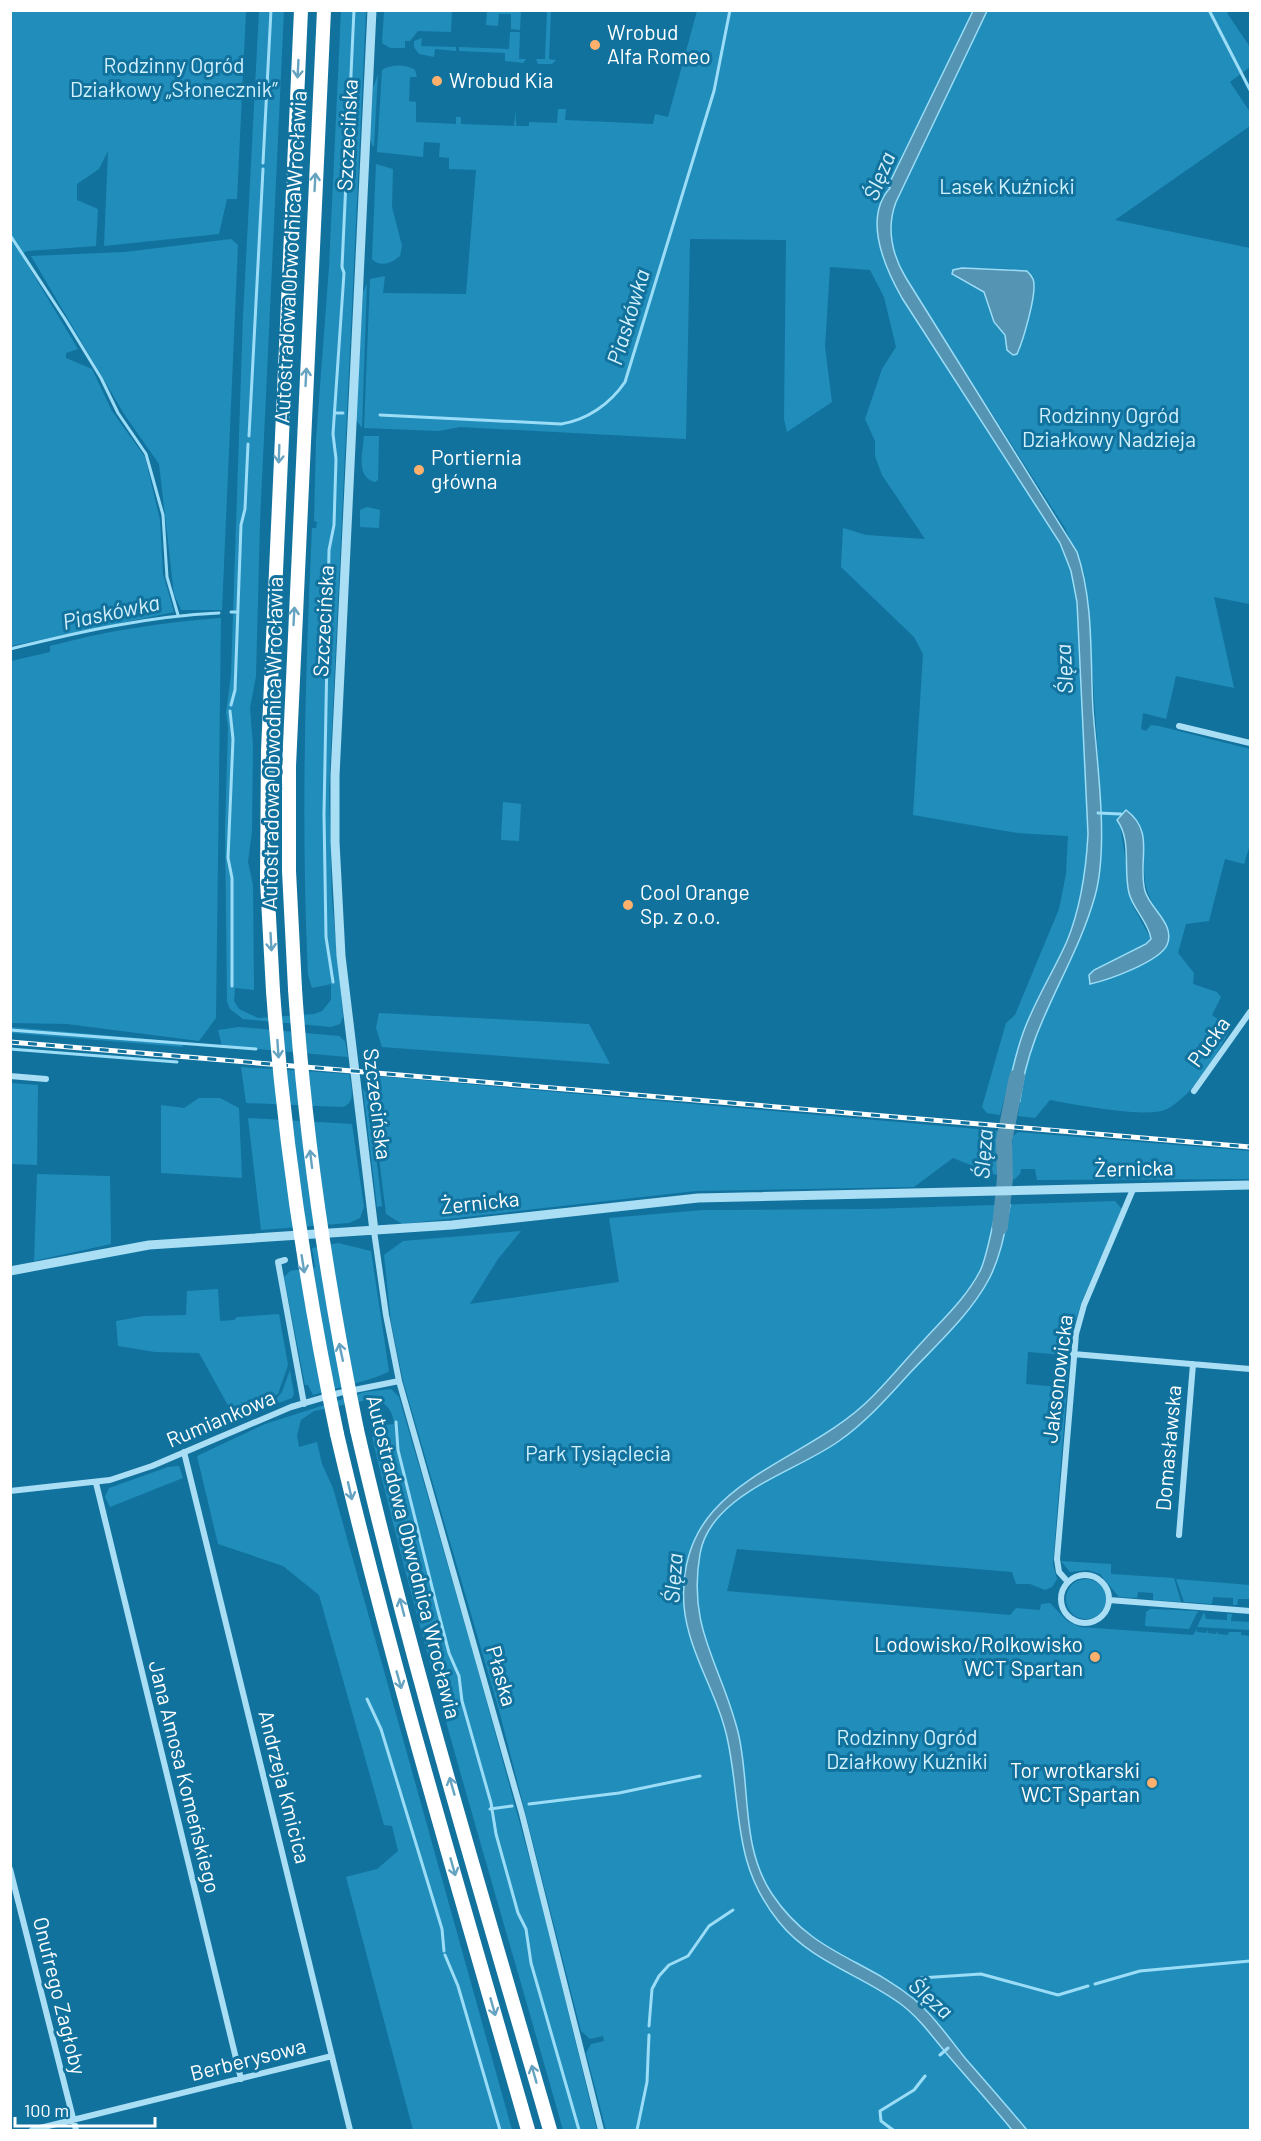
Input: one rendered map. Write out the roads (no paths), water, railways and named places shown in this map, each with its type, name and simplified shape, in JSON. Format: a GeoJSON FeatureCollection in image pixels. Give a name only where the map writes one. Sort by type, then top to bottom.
{"type":"FeatureCollection","features":[{"type":"Feature","properties":{"kind":"highway","name":"Autostradowa Obwodnica Wrocławia"},"geometry":{"type":"LineString","coordinates":[[301,10],[268,751],[267,880],[273,991],[284,1121],[299,1236],[317,1340],[337,1434],[392,1653],[528,2130]]}},
{"type":"Feature","properties":{"kind":"highway","name":"Autostradowa Obwodnica Wrocławia"},"geometry":{"type":"LineString","coordinates":[[324,10],[289,766],[289,871],[295,989],[314,1190],[339,1340],[378,1520],[550,2130]]}},
{"type":"Feature","properties":{"kind":"highway"},"geometry":{"type":"LineString","coordinates":[[323,34],[329,10]]}},
{"type":"Feature","properties":{"kind":"street","name":"Szczecińska"},"geometry":{"type":"LineString","coordinates":[[372,10],[335,764],[335,842],[341,956],[374,1231]]}},
{"type":"Feature","properties":{"kind":"street"},"geometry":{"type":"LineString","coordinates":[[1179,726],[1251,743]]}},
{"type":"Feature","properties":{"kind":"street","name":"Pucka"},"geometry":{"type":"LineString","coordinates":[[1194,1091],[1251,1012]]}},
{"type":"Feature","properties":{"kind":"street"},"geometry":{"type":"LineString","coordinates":[[10,1076],[46,1079]]}},
{"type":"Feature","properties":{"kind":"street","name":"Żernicka"},"geometry":{"type":"LineString","coordinates":[[10,1271],[150,1245],[452,1225],[698,1198],[1251,1185]]}},
{"type":"Feature","properties":{"kind":"street","name":"Jaksonowicka"},"geometry":{"type":"LineString","coordinates":[[1068,1582],[1059,1572],[1057,1559],[1073,1354],[1084,1305],[1134,1187]]}},
{"type":"Feature","properties":{"kind":"street","name":"Płaska"},"geometry":{"type":"LineString","coordinates":[[374,1231],[388,1327],[399,1381],[522,1814],[601,2130]]}},
{"type":"Feature","properties":{"kind":"street","name":"Rumiankowa"},"geometry":{"type":"LineString","coordinates":[[10,1491],[96,1482],[136,1472],[260,1419],[304,1404],[281,1261]]}},
{"type":"Feature","properties":{"kind":"street","name":"Domasławska"},"geometry":{"type":"LineString","coordinates":[[1073,1354],[1251,1368]]}},
{"type":"Feature","properties":{"kind":"street","name":"Domasławska"},"geometry":{"type":"LineString","coordinates":[[1179,1534],[1193,1364]]}},
{"type":"Feature","properties":{"kind":"street"},"geometry":{"type":"LineString","coordinates":[[304,1404],[339,1393],[399,1381]]}},
{"type":"Feature","properties":{"kind":"street","name":"Andrzeja Kmicica"},"geometry":{"type":"LineString","coordinates":[[184,1452],[350,2130]]}},
{"type":"Feature","properties":{"kind":"street","name":"Jana Amosa Komeńskiego"},"geometry":{"type":"LineString","coordinates":[[96,1482],[241,2079]]}},
{"type":"Feature","properties":{"kind":"street"},"geometry":{"type":"LineString","coordinates":[[1083,1575],[1091,1576],[1105,1585],[1109,1600],[1104,1614],[1099,1619],[1092,1622],[1078,1622],[1066,1614],[1062,1607],[1061,1594],[1068,1582],[1083,1575]]}},
{"type":"Feature","properties":{"kind":"street"},"geometry":{"type":"LineString","coordinates":[[1109,1600],[1251,1611]]}},
{"type":"Feature","properties":{"kind":"street","name":"Onufrego Zagłoby"},"geometry":{"type":"LineString","coordinates":[[11,1870],[76,2130]]}},
{"type":"Feature","properties":{"kind":"street","name":"Berberysowa"},"geometry":{"type":"LineString","coordinates":[[32,2130],[332,2055]]}},
{"type":"Feature","properties":{"kind":"waterway"},"geometry":{"type":"LineString","coordinates":[[263,163],[271,10]]}},
{"type":"Feature","properties":{"kind":"waterway"},"geometry":{"type":"LineString","coordinates":[[333,982],[326,937],[324,814],[329,550],[334,525],[336,459],[333,434],[344,273],[342,267],[354,10]]}},
{"type":"Feature","properties":{"kind":"waterway","name":"Piaskówka"},"geometry":{"type":"LineString","coordinates":[[380,415],[561,424],[589,415],[619,390],[625,382],[714,91],[730,10]]}},
{"type":"Feature","properties":{"kind":"waterway"},"geometry":{"type":"LineString","coordinates":[[1209,10],[1250,90]]}},
{"type":"Feature","properties":{"kind":"waterway"},"geometry":{"type":"LineString","coordinates":[[249,436],[263,169]]}},
{"type":"Feature","properties":{"kind":"waterway"},"geometry":{"type":"LineString","coordinates":[[10,235],[65,319],[101,378],[118,413],[146,454],[163,515],[167,577],[178,615]]}},
{"type":"Feature","properties":{"kind":"waterway","name":"Piaskówka"},"geometry":{"type":"LineString","coordinates":[[335,413],[343,413]]}},
{"type":"Feature","properties":{"kind":"waterway","name":"Piaskówka"},"geometry":{"type":"LineString","coordinates":[[231,705],[235,690],[241,525],[245,509],[248,444]]}},
{"type":"Feature","properties":{"kind":"waterway","name":"Piaskówka"},"geometry":{"type":"LineString","coordinates":[[231,612],[238,612]]}},
{"type":"Feature","properties":{"kind":"waterway","name":"Piaskówka"},"geometry":{"type":"LineString","coordinates":[[10,649],[140,621],[219,613]]}},
{"type":"Feature","properties":{"kind":"waterway"},"geometry":{"type":"LineString","coordinates":[[230,711],[233,739],[228,858],[232,878],[232,986]]}},
{"type":"Feature","properties":{"kind":"waterway"},"geometry":{"type":"LineString","coordinates":[[1098,813],[1121,814]]}},
{"type":"Feature","properties":{"kind":"waterway"},"geometry":{"type":"LineString","coordinates":[[10,1030],[256,1049]]}},
{"type":"Feature","properties":{"kind":"waterway"},"geometry":{"type":"LineString","coordinates":[[10,1049],[177,1062]]}},
{"type":"Feature","properties":{"kind":"waterway","name":"Ślęza"},"geometry":{"type":"LineString","coordinates":[[1000,1227],[1005,1178],[1004,1141],[1017,1077]]}},
{"type":"Feature","properties":{"kind":"waterway"},"geometry":{"type":"LineString","coordinates":[[396,1422],[398,1450],[437,1607],[449,1653],[459,1676],[462,1701],[491,1803],[496,1834],[518,1913],[526,1929],[531,1963],[579,2130]]}},
{"type":"Feature","properties":{"kind":"waterway"},"geometry":{"type":"LineString","coordinates":[[367,1699],[381,1729],[442,1929],[444,1951]]}},
{"type":"Feature","properties":{"kind":"waterway"},"geometry":{"type":"LineString","coordinates":[[529,1804],[619,1793],[700,1776]]}},
{"type":"Feature","properties":{"kind":"waterway"},"geometry":{"type":"LineString","coordinates":[[490,1809],[512,1806]]}},
{"type":"Feature","properties":{"kind":"waterway"},"geometry":{"type":"LineString","coordinates":[[649,2026],[652,1989],[659,1976],[669,1965],[688,1956],[709,1926],[733,1910]]}},
{"type":"Feature","properties":{"kind":"waterway"},"geometry":{"type":"LineString","coordinates":[[445,1955],[458,1986],[500,2130]]}},
{"type":"Feature","properties":{"kind":"waterway"},"geometry":{"type":"LineString","coordinates":[[1095,1984],[1140,1971],[1250,1961]]}},
{"type":"Feature","properties":{"kind":"waterway"},"geometry":{"type":"LineString","coordinates":[[920,1978],[981,1974],[1058,1995],[1088,1986]]}},
{"type":"Feature","properties":{"kind":"waterway"},"geometry":{"type":"LineString","coordinates":[[637,2130],[647,2082],[649,2035]]}},
{"type":"Feature","properties":{"kind":"waterway"},"geometry":{"type":"LineString","coordinates":[[940,2055],[948,2048]]}},
{"type":"Feature","properties":{"kind":"waterway"},"geometry":{"type":"LineString","coordinates":[[893,2130],[881,2121],[880,2111],[914,2090],[925,2076]]}},
{"type":"Feature","properties":{"kind":"railway"},"geometry":{"type":"LineString","coordinates":[[10,1042],[1250,1147]]}},
{"type":"Feature","properties":{"kind":"place","name":"Wrobud Alfa Romeo"},"geometry":{"type":"Point","coordinates":[595,45]}},
{"type":"Feature","properties":{"kind":"place","name":"Wrobud Kia"},"geometry":{"type":"Point","coordinates":[437,81]}},
{"type":"Feature","properties":{"kind":"place","name":"Portiernia główna"},"geometry":{"type":"Point","coordinates":[419,470]}},
{"type":"Feature","properties":{"kind":"place","name":"Cool Orange Sp. z o.o."},"geometry":{"type":"Point","coordinates":[628,905]}},
{"type":"Feature","properties":{"kind":"place","name":"Lodowisko/Rolkowisko WCT Spartan"},"geometry":{"type":"Point","coordinates":[1095,1657]}},
{"type":"Feature","properties":{"kind":"place","name":"Tor wrotkarski WCT Spartan"},"geometry":{"type":"Point","coordinates":[1152,1783]}},
{"type":"Feature","properties":{"kind":"park label","name":"Rodzinny Ogród Działkowy „Słonecznik”"},"geometry":{"type":"Point","coordinates":[174,78]}},
{"type":"Feature","properties":{"kind":"park label","name":"Lasek Kuźnicki"},"geometry":{"type":"Point","coordinates":[1007,187]}},
{"type":"Feature","properties":{"kind":"park label","name":"Rodzinny Ogród Działkowy Nadzieja"},"geometry":{"type":"Point","coordinates":[1109,428]}},
{"type":"Feature","properties":{"kind":"park label","name":"Park Tysiąclecia"},"geometry":{"type":"Point","coordinates":[598,1454]}},
{"type":"Feature","properties":{"kind":"park label","name":"Rodzinny Ogród Działkowy Kuźniki"},"geometry":{"type":"Point","coordinates":[907,1750]}}]}
